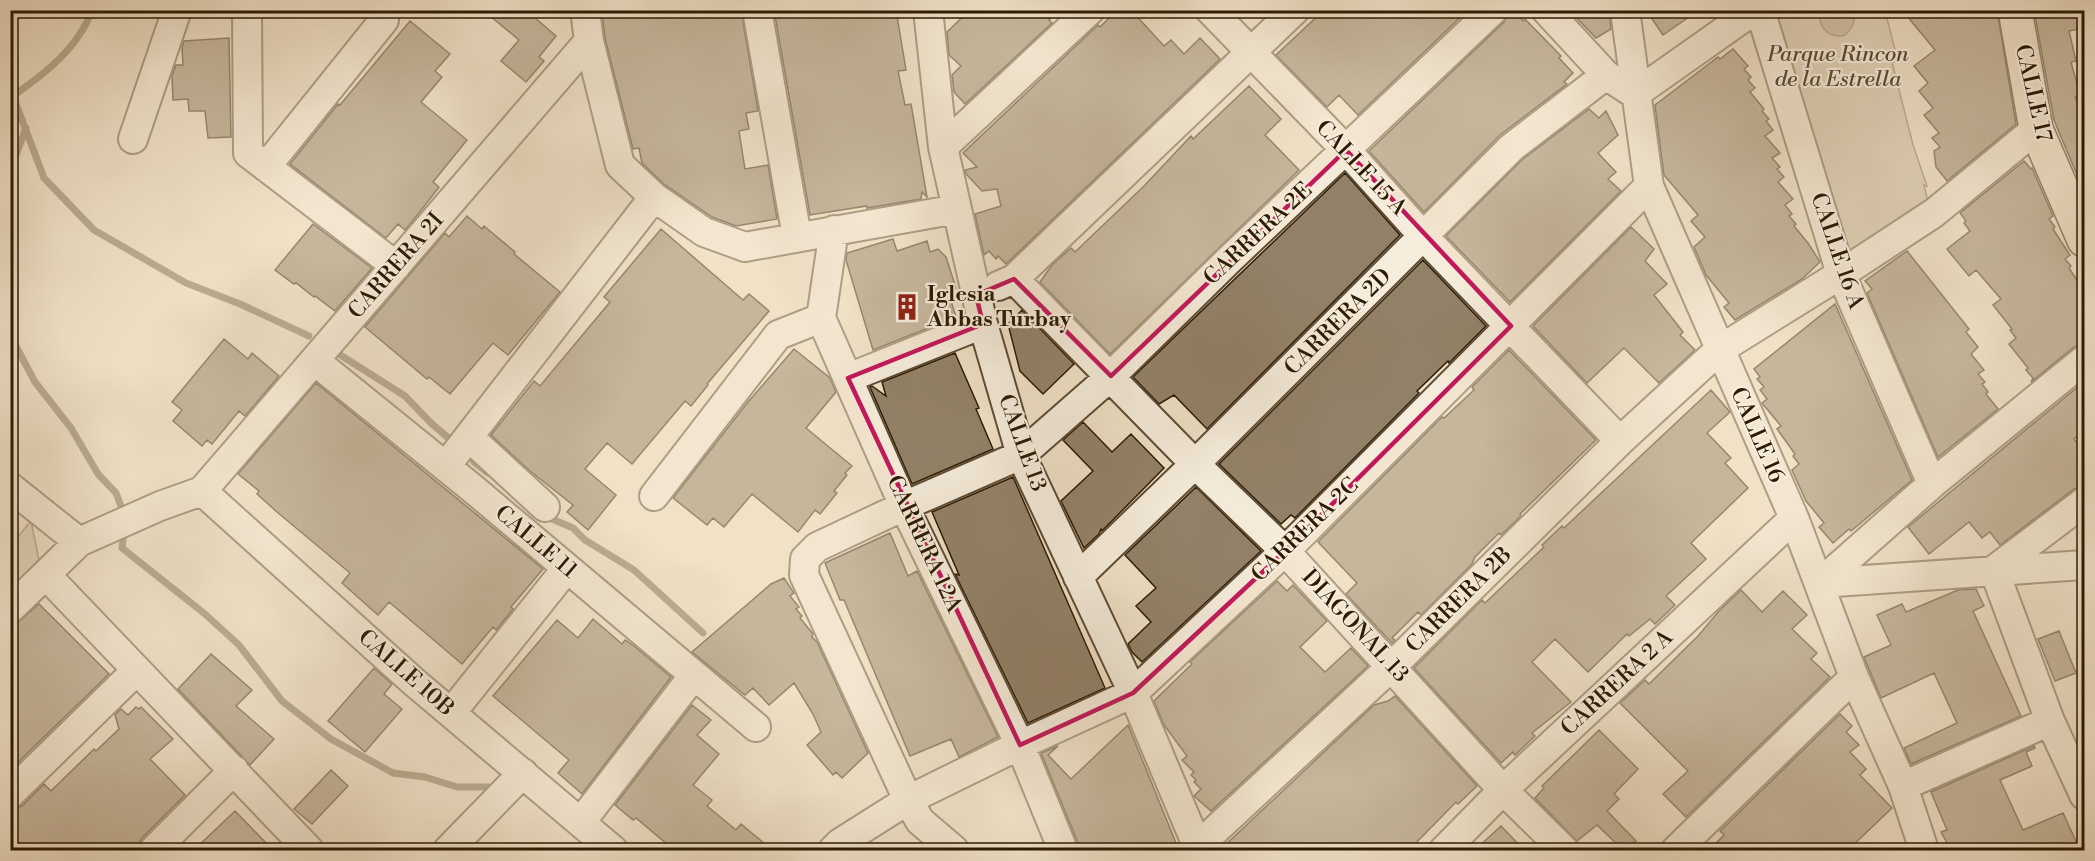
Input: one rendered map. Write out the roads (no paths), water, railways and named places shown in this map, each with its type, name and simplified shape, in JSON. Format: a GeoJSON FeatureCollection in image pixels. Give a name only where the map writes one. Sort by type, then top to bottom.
{"type":"FeatureCollection","features":[{"type":"Feature","properties":{"kind":"main road","name":"CALLE 17"},"geometry":{"type":"LineString","coordinates":[[2015,10],[2036,129],[2085,240]]}},
{"type":"Feature","properties":{"kind":"street"},"geometry":{"type":"LineString","coordinates":[[133,139],[177,10]]}},
{"type":"Feature","properties":{"kind":"street"},"geometry":{"type":"LineString","coordinates":[[247,10],[248,153],[396,266]]}},
{"type":"Feature","properties":{"kind":"street"},"geometry":{"type":"LineString","coordinates":[[585,10],[589,41],[620,165],[654,197],[704,232],[745,247],[957,209]]}},
{"type":"Feature","properties":{"kind":"street"},"geometry":{"type":"LineString","coordinates":[[757,10],[797,237]]}},
{"type":"Feature","properties":{"kind":"street","name":"CALLE 13"},"geometry":{"type":"LineString","coordinates":[[928,10],[943,147],[983,324],[1021,455],[1133,693],[1198,849]]}},
{"type":"Feature","properties":{"kind":"street"},"geometry":{"type":"LineString","coordinates":[[943,147],[1090,10]]}},
{"type":"Feature","properties":{"kind":"street","name":"CALLE 15 A"},"geometry":{"type":"LineString","coordinates":[[1210,10],[1346,150],[1423,236],[1620,441]]}},
{"type":"Feature","properties":{"kind":"street"},"geometry":{"type":"LineString","coordinates":[[976,296],[1014,279],[1295,10]]}},
{"type":"Feature","properties":{"kind":"street","name":"CARRERA 2E"},"geometry":{"type":"LineString","coordinates":[[904,506],[1021,455],[1111,376],[1230,259],[1492,10]]}},
{"type":"Feature","properties":{"kind":"street"},"geometry":{"type":"LineString","coordinates":[[1546,10],[1606,75],[1635,94],[1754,10]]}},
{"type":"Feature","properties":{"kind":"street","name":"CALLE 16"},"geometry":{"type":"LineString","coordinates":[[1625,10],[1649,186],[1794,519],[1854,677],[1903,786],[1924,850]]}},
{"type":"Feature","properties":{"kind":"street","name":"CALLE 16 A"},"geometry":{"type":"LineString","coordinates":[[1760,10],[1841,274],[1932,484]]}},
{"type":"Feature","properties":{"kind":"street"},"geometry":{"type":"LineString","coordinates":[[266,167],[384,20]]}},
{"type":"Feature","properties":{"kind":"street","name":"CARRERA 2I"},"geometry":{"type":"LineString","coordinates":[[202,491],[589,41]]}},
{"type":"Feature","properties":{"kind":"street","name":"CARRERA 2D"},"geometry":{"type":"LineString","coordinates":[[1078,577],[1195,464],[1512,147],[1606,75]]}},
{"type":"Feature","properties":{"kind":"street","name":"CARRERA 2B"},"geometry":{"type":"LineString","coordinates":[[1198,849],[1392,666],[1620,441],[1719,350],[1934,213],[2036,129]]}},
{"type":"Feature","properties":{"kind":"street","name":"CARRERA 2C"},"geometry":{"type":"LineString","coordinates":[[908,800],[1133,693],[1285,551],[1649,186]]}},
{"type":"Feature","properties":{"kind":"street"},"geometry":{"type":"LineString","coordinates":[[446,466],[654,197]]}},
{"type":"Feature","properties":{"kind":"street"},"geometry":{"type":"LineString","coordinates":[[654,496],[778,335],[821,318],[834,230]]}},
{"type":"Feature","properties":{"kind":"street","name":"DIAGONAL 13"},"geometry":{"type":"LineString","coordinates":[[1014,279],[1195,464],[1285,551],[1503,790],[1564,850]]}},
{"type":"Feature","properties":{"kind":"street","name":"CARRERA 12A"},"geometry":{"type":"LineString","coordinates":[[821,318],[904,506],[1020,745],[1063,850]]}},
{"type":"Feature","properties":{"kind":"street"},"geometry":{"type":"LineString","coordinates":[[848,378],[983,324]]}},
{"type":"Feature","properties":{"kind":"street"},"geometry":{"type":"LineString","coordinates":[[1820,583],[1932,484],[2085,360]]}},
{"type":"Feature","properties":{"kind":"street","name":"CALLE 11"},"geometry":{"type":"LineString","coordinates":[[315,361],[446,466],[756,727]]}},
{"type":"Feature","properties":{"kind":"street"},"geometry":{"type":"LineString","coordinates":[[469,437],[545,507]]}},
{"type":"Feature","properties":{"kind":"street"},"geometry":{"type":"LineString","coordinates":[[10,609],[79,542],[160,506],[202,491]]}},
{"type":"Feature","properties":{"kind":"street","name":"CALLE 10B"},"geometry":{"type":"LineString","coordinates":[[202,491],[414,682],[613,850]]}},
{"type":"Feature","properties":{"kind":"street"},"geometry":{"type":"LineString","coordinates":[[14,497],[79,542]]}},
{"type":"Feature","properties":{"kind":"street"},"geometry":{"type":"LineString","coordinates":[[904,506],[817,547],[805,559],[804,575],[908,800],[920,821],[954,850]]}},
{"type":"Feature","properties":{"kind":"street"},"geometry":{"type":"LineString","coordinates":[[1994,570],[2082,510]]}},
{"type":"Feature","properties":{"kind":"street","name":"CARRERA 2 A"},"geometry":{"type":"LineString","coordinates":[[1444,850],[1503,790],[1794,519]]}},
{"type":"Feature","properties":{"kind":"street"},"geometry":{"type":"LineString","coordinates":[[1820,583],[2085,565]]}},
{"type":"Feature","properties":{"kind":"street"},"geometry":{"type":"LineString","coordinates":[[451,713],[567,568]]}},
{"type":"Feature","properties":{"kind":"street"},"geometry":{"type":"LineString","coordinates":[[1994,570],[2050,721],[2085,795]]}},
{"type":"Feature","properties":{"kind":"street"},"geometry":{"type":"LineString","coordinates":[[46,575],[309,850]]}},
{"type":"Feature","properties":{"kind":"street"},"geometry":{"type":"LineString","coordinates":[[10,794],[137,670]]}},
{"type":"Feature","properties":{"kind":"street"},"geometry":{"type":"LineString","coordinates":[[581,822],[694,675]]}},
{"type":"Feature","properties":{"kind":"street"},"geometry":{"type":"LineString","coordinates":[[1676,850],[1854,677]]}},
{"type":"Feature","properties":{"kind":"street"},"geometry":{"type":"LineString","coordinates":[[1903,786],[2050,721]]}},
{"type":"Feature","properties":{"kind":"street"},"geometry":{"type":"LineString","coordinates":[[154,850],[234,770]]}},
{"type":"Feature","properties":{"kind":"street"},"geometry":{"type":"LineString","coordinates":[[448,850],[523,773]]}},
{"type":"Feature","properties":{"kind":"street"},"geometry":{"type":"LineString","coordinates":[[833,850],[840,843],[908,800]]}},
{"type":"Feature","properties":{"kind":"waterway"},"geometry":{"type":"LineString","coordinates":[[10,98],[35,80],[69,49],[86,24],[92,10]]}},
{"type":"Feature","properties":{"kind":"waterway"},"geometry":{"type":"LineString","coordinates":[[13,96],[44,178],[94,230],[186,283],[240,304],[309,336]]}},
{"type":"Feature","properties":{"kind":"waterway"},"geometry":{"type":"LineString","coordinates":[[10,164],[16,155],[26,128]]}},
{"type":"Feature","properties":{"kind":"waterway"},"geometry":{"type":"LineString","coordinates":[[10,335],[35,382],[71,428],[98,474],[116,493],[124,514]]}},
{"type":"Feature","properties":{"kind":"waterway"},"geometry":{"type":"LineString","coordinates":[[334,351],[405,396],[452,441]]}},
{"type":"Feature","properties":{"kind":"waterway"},"geometry":{"type":"LineString","coordinates":[[474,462],[488,473]]}},
{"type":"Feature","properties":{"kind":"waterway"},"geometry":{"type":"LineString","coordinates":[[545,516],[573,528],[585,540],[634,570],[703,633]]}},
{"type":"Feature","properties":{"kind":"waterway"},"geometry":{"type":"LineString","coordinates":[[124,530],[122,548],[205,614],[239,645],[282,701],[331,739],[393,773],[425,777],[457,787],[489,787],[495,791]]}},
{"type":"Feature","properties":{"kind":"place","name":"Iglesia Abbas Turbay"},"geometry":{"type":"Point","coordinates":[907,307]}},
{"type":"Feature","properties":{"kind":"park label","name":"Parque Rincon de la Estrella"},"geometry":{"type":"Point","coordinates":[1838,66]}}]}
